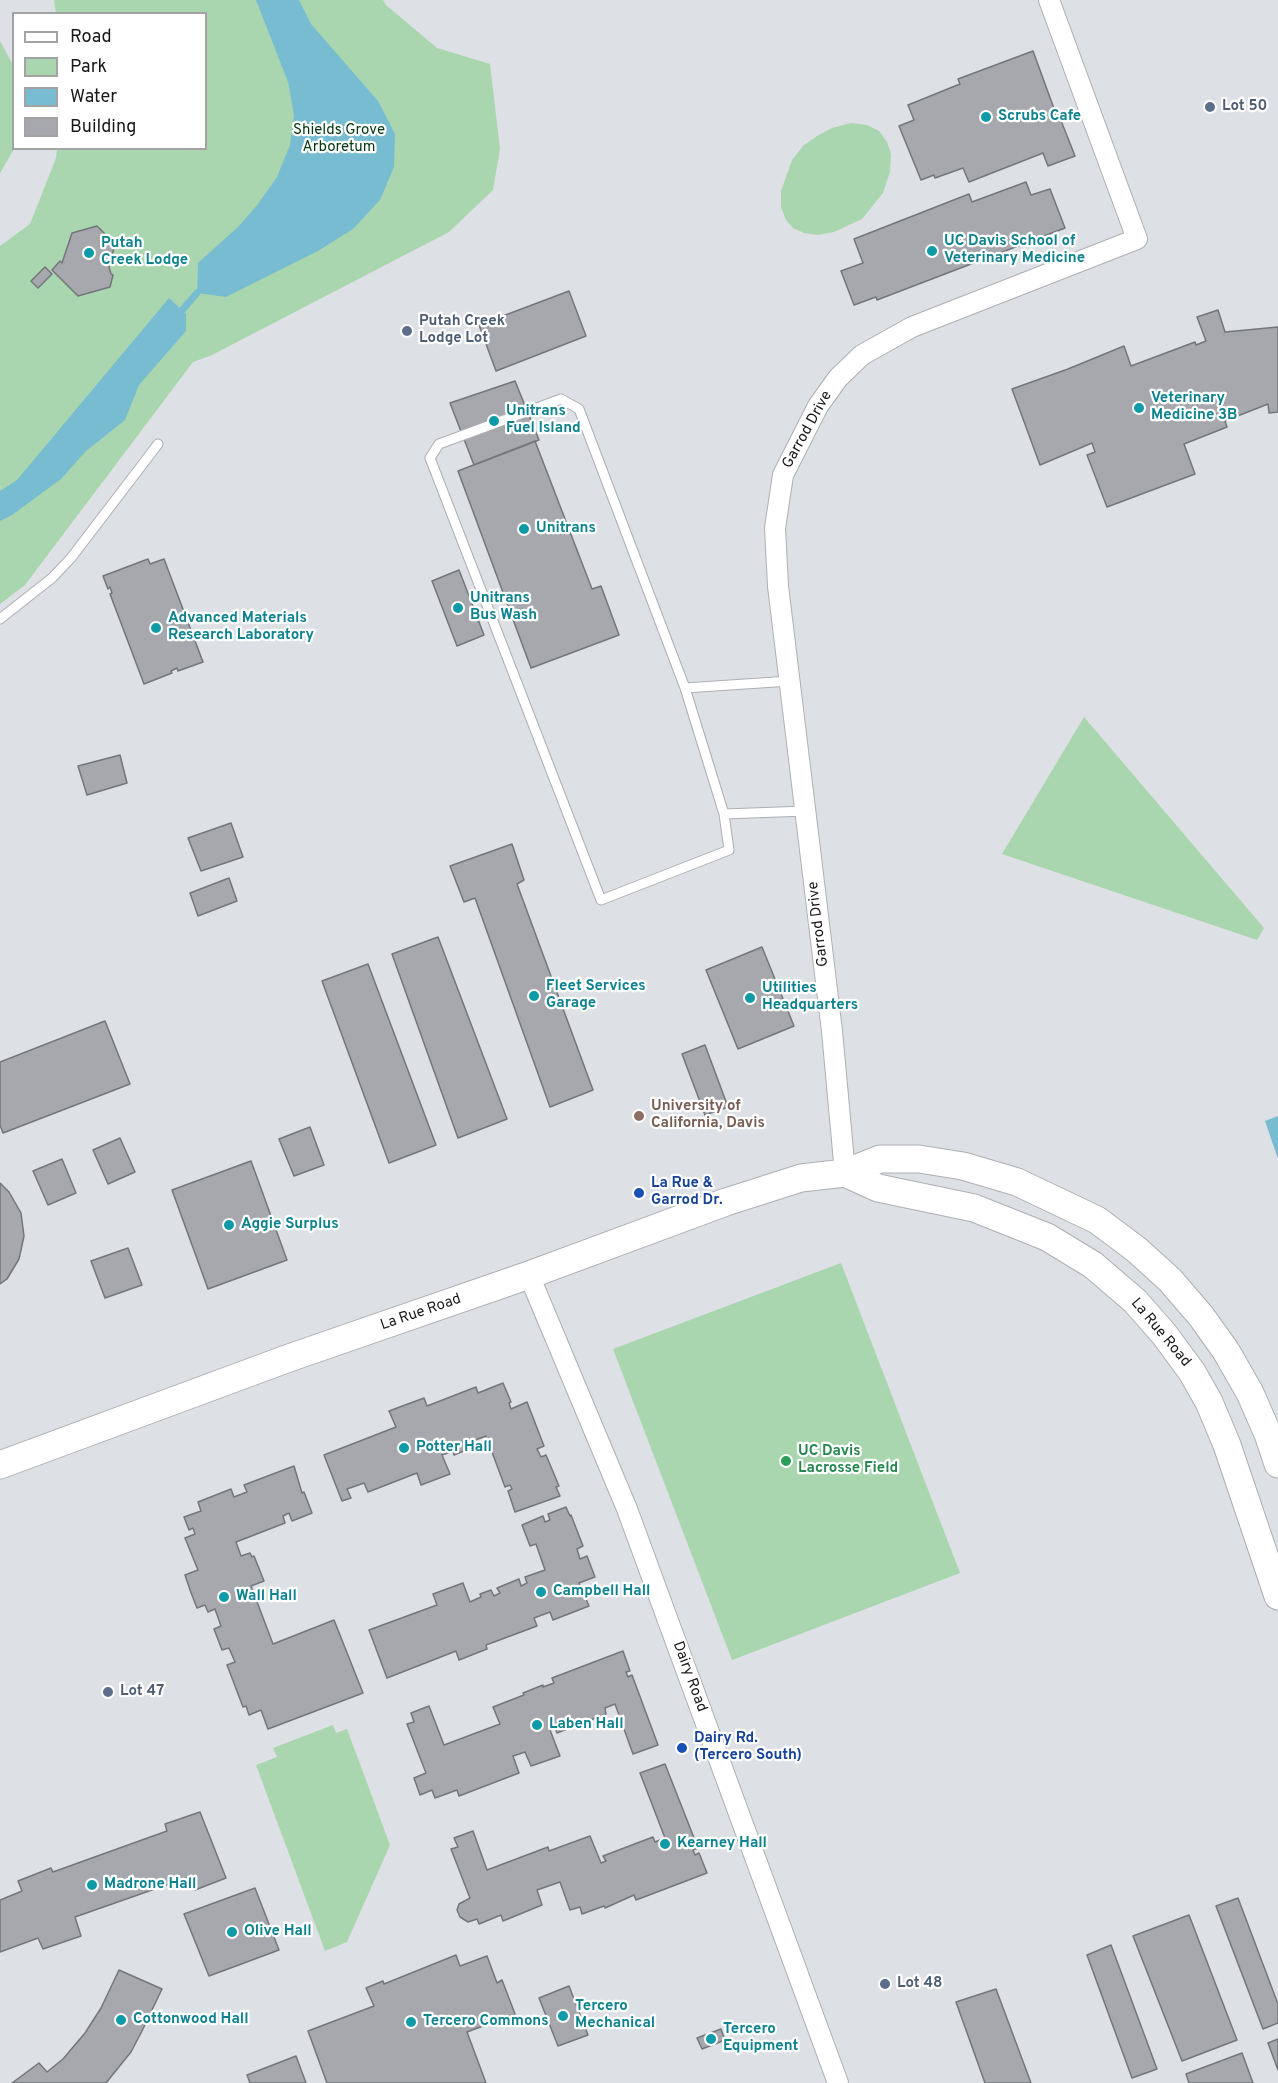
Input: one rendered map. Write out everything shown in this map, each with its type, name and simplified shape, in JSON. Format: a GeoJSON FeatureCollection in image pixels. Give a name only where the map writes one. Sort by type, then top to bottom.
{"type":"FeatureCollection","features":[{"type":"Feature","properties":{"kind":"street","name":"Garrod Drive"},"geometry":{"type":"LineString","coordinates":[[845,1173],[832,1031],[778,586],[775,528],[783,475],[818,406],[838,378],[862,355],[912,327],[1137,239],[1053,1]]}},
{"type":"Feature","properties":{"kind":"street","name":"La Rue Road"},"geometry":{"type":"LineString","coordinates":[[0,1466],[279,1362],[529,1275],[765,1188],[801,1178],[845,1173],[880,1159],[920,1160],[963,1166],[1017,1182],[1097,1220],[1137,1250],[1170,1280],[1202,1316],[1226,1350],[1250,1393],[1278,1464]]}},
{"type":"Feature","properties":{"kind":"street","name":"La Rue Road"},"geometry":{"type":"LineString","coordinates":[[845,1173],[878,1188],[974,1208],[1047,1237],[1093,1265],[1135,1301],[1164,1334],[1192,1372],[1209,1402],[1227,1445],[1278,1596]]}},
{"type":"Feature","properties":{"kind":"street","name":"Dairy Road"},"geometry":{"type":"LineString","coordinates":[[529,1275],[627,1509],[838,2083]]}},
{"type":"Feature","properties":{"kind":"lane"},"geometry":{"type":"LineString","coordinates":[[561,399],[579,409],[685,688],[724,814],[729,850],[601,900],[430,458],[439,444],[561,399]]}},
{"type":"Feature","properties":{"kind":"lane"},"geometry":{"type":"LineString","coordinates":[[0,619],[52,578],[71,558],[158,444]]}},
{"type":"Feature","properties":{"kind":"lane"},"geometry":{"type":"LineString","coordinates":[[685,688],[790,681]]}},
{"type":"Feature","properties":{"kind":"lane"},"geometry":{"type":"LineString","coordinates":[[724,814],[806,810]]}},
{"type":"Feature","properties":{"kind":"green space","name":"Shields Grove Arboretum"},"geometry":{"type":"Polygon","coordinates":[[[54,0],[383,0],[437,48],[490,64],[500,149],[493,190],[449,232],[212,355],[193,362],[25,585],[0,604],[0,246],[30,224],[56,158],[57,150],[207,150],[207,12],[56,12],[54,0]]]}},
{"type":"Feature","properties":{"kind":"green space"},"geometry":{"type":"Polygon","coordinates":[[[0,41],[12,63],[13,150],[0,173],[0,41]]]}},
{"type":"Feature","properties":{"kind":"green space"},"geometry":{"type":"Polygon","coordinates":[[[851,123],[867,125],[879,131],[887,142],[891,154],[890,172],[883,193],[862,219],[834,232],[818,235],[804,233],[793,228],[786,220],[781,207],[781,191],[792,160],[803,146],[817,136],[832,128],[851,123]]]}},
{"type":"Feature","properties":{"kind":"green space"},"geometry":{"type":"Polygon","coordinates":[[[1084,717],[1264,928],[1257,940],[1002,854],[1084,717]]]}},
{"type":"Feature","properties":{"kind":"green space","name":"UC Davis Lacrosse Field"},"geometry":{"type":"Polygon","coordinates":[[[841,1263],[960,1573],[732,1660],[613,1349],[841,1263]]]}},
{"type":"Feature","properties":{"kind":"green space"},"geometry":{"type":"Polygon","coordinates":[[[333,1725],[336,1733],[347,1729],[390,1845],[347,1942],[325,1951],[256,1765],[277,1757],[273,1748],[333,1725]]]}},
{"type":"Feature","properties":{"kind":"water"},"geometry":{"type":"Polygon","coordinates":[[[256,0],[299,0],[311,24],[378,101],[395,134],[394,167],[380,200],[353,229],[318,251],[226,297],[197,293],[198,263],[239,226],[258,204],[277,177],[290,145],[294,115],[288,82],[256,0]]]}},
{"type":"Feature","properties":{"kind":"water"},"geometry":{"type":"Polygon","coordinates":[[[169,298],[186,314],[186,331],[139,385],[125,420],[86,451],[61,479],[12,515],[0,521],[0,491],[17,480],[169,298]]]}},
{"type":"Feature","properties":{"kind":"water"},"geometry":{"type":"Polygon","coordinates":[[[1278,1116],[1278,1159],[1265,1121],[1278,1116]]]}},
{"type":"Feature","properties":{"kind":"building","name":"Scrubs Cafe"},"geometry":{"type":"Polygon","coordinates":[[[1033,51],[1056,114],[1058,113],[1075,156],[1048,166],[1043,153],[969,182],[963,168],[935,178],[934,175],[921,180],[899,126],[914,120],[908,105],[960,84],[958,79],[1033,51]]]}},
{"type":"Feature","properties":{"kind":"building","name":"UC Davis School of Veterinary Medicine"},"geometry":{"type":"Polygon","coordinates":[[[1026,182],[1031,195],[1050,189],[1065,228],[877,300],[876,297],[854,305],[841,271],[863,263],[854,239],[969,194],[972,202],[1026,182]]]}},
{"type":"Feature","properties":{"kind":"building","name":"Putah Creek Lodge"},"geometry":{"type":"Polygon","coordinates":[[[97,226],[115,244],[109,267],[113,275],[110,287],[78,296],[52,270],[60,261],[62,263],[72,233],[97,226]]]}},
{"type":"Feature","properties":{"kind":"building"},"geometry":{"type":"Polygon","coordinates":[[[45,267],[52,274],[38,288],[31,281],[45,267]]]}},
{"type":"Feature","properties":{"kind":"building"},"geometry":{"type":"Polygon","coordinates":[[[569,291],[586,336],[496,371],[479,325],[569,291]]]}},
{"type":"Feature","properties":{"kind":"building","name":"Veterinary Medicine 3B"},"geometry":{"type":"Polygon","coordinates":[[[1218,310],[1225,332],[1278,327],[1278,412],[1269,413],[1268,404],[1225,421],[1227,427],[1184,444],[1195,474],[1107,507],[1087,455],[1095,452],[1092,443],[1040,465],[1012,389],[1124,346],[1131,366],[1195,342],[1196,345],[1206,341],[1197,317],[1218,310]]]}},
{"type":"Feature","properties":{"kind":"building","name":"Unitrans Fuel Island"},"geometry":{"type":"Polygon","coordinates":[[[515,381],[539,440],[474,465],[450,403],[515,381]]]}},
{"type":"Feature","properties":{"kind":"building","name":"Unitrans"},"geometry":{"type":"Polygon","coordinates":[[[535,441],[592,589],[601,586],[619,635],[531,668],[458,471],[535,441]]]}},
{"type":"Feature","properties":{"kind":"building","name":"Advanced Materials Research Laboratory"},"geometry":{"type":"Polygon","coordinates":[[[148,559],[150,564],[164,559],[203,662],[178,671],[177,668],[171,671],[172,673],[144,684],[110,594],[112,593],[110,587],[108,589],[103,576],[148,559]]]}},
{"type":"Feature","properties":{"kind":"building","name":"Unitrans Bus Wash"},"geometry":{"type":"Polygon","coordinates":[[[459,570],[484,635],[457,646],[432,581],[459,570]]]}},
{"type":"Feature","properties":{"kind":"building"},"geometry":{"type":"Polygon","coordinates":[[[120,755],[127,783],[87,795],[78,766],[120,755]]]}},
{"type":"Feature","properties":{"kind":"building"},"geometry":{"type":"Polygon","coordinates":[[[231,823],[243,857],[201,871],[188,838],[231,823]]]}},
{"type":"Feature","properties":{"kind":"building","name":"Fleet Services Garage"},"geometry":{"type":"Polygon","coordinates":[[[512,844],[524,880],[517,884],[593,1090],[550,1107],[475,898],[464,902],[450,866],[512,844]]]}},
{"type":"Feature","properties":{"kind":"building"},"geometry":{"type":"Polygon","coordinates":[[[229,878],[237,901],[198,916],[190,893],[229,878]]]}},
{"type":"Feature","properties":{"kind":"building"},"geometry":{"type":"Polygon","coordinates":[[[438,937],[507,1119],[458,1138],[392,954],[438,937]]]}},
{"type":"Feature","properties":{"kind":"building","name":"Utilities Headquarters"},"geometry":{"type":"Polygon","coordinates":[[[762,947],[794,1026],[738,1049],[706,970],[762,947]]]}},
{"type":"Feature","properties":{"kind":"building"},"geometry":{"type":"Polygon","coordinates":[[[368,964],[436,1145],[389,1163],[322,981],[368,964]]]}},
{"type":"Feature","properties":{"kind":"building"},"geometry":{"type":"Polygon","coordinates":[[[105,1021],[130,1084],[3,1133],[0,1125],[0,1062],[105,1021]]]}},
{"type":"Feature","properties":{"kind":"building"},"geometry":{"type":"Polygon","coordinates":[[[705,1045],[728,1107],[705,1115],[682,1054],[705,1045]]]}},
{"type":"Feature","properties":{"kind":"building"},"geometry":{"type":"Polygon","coordinates":[[[310,1127],[324,1165],[294,1176],[279,1139],[310,1127]]]}},
{"type":"Feature","properties":{"kind":"building"},"geometry":{"type":"Polygon","coordinates":[[[120,1138],[135,1172],[108,1184],[93,1150],[120,1138]]]}},
{"type":"Feature","properties":{"kind":"building"},"geometry":{"type":"Polygon","coordinates":[[[62,1159],[76,1193],[48,1205],[33,1171],[62,1159]]]}},
{"type":"Feature","properties":{"kind":"building","name":"Aggie Surplus"},"geometry":{"type":"Polygon","coordinates":[[[251,1161],[287,1260],[208,1289],[172,1190],[251,1161]]]}},
{"type":"Feature","properties":{"kind":"building"},"geometry":{"type":"Polygon","coordinates":[[[0,1183],[9,1192],[21,1213],[24,1236],[19,1259],[7,1279],[0,1284],[0,1183]]]}},
{"type":"Feature","properties":{"kind":"building"},"geometry":{"type":"Polygon","coordinates":[[[128,1248],[142,1285],[105,1298],[91,1261],[128,1248]]]}},
{"type":"Feature","properties":{"kind":"building","name":"Potter Hall"},"geometry":{"type":"Polygon","coordinates":[[[503,1383],[511,1402],[509,1403],[511,1409],[527,1402],[544,1446],[537,1449],[541,1457],[546,1455],[559,1486],[556,1487],[560,1496],[515,1512],[508,1491],[512,1489],[510,1485],[505,1487],[486,1436],[463,1442],[466,1450],[454,1455],[453,1451],[442,1455],[450,1474],[421,1485],[417,1473],[368,1492],[364,1483],[347,1489],[351,1498],[342,1501],[324,1455],[396,1427],[389,1411],[424,1398],[427,1406],[476,1387],[478,1393],[503,1383]]]}},
{"type":"Feature","properties":{"kind":"building","name":"Wall Hall"},"geometry":{"type":"Polygon","coordinates":[[[294,1466],[302,1493],[304,1492],[312,1513],[292,1521],[289,1513],[283,1516],[285,1523],[236,1542],[241,1556],[250,1553],[252,1557],[254,1556],[264,1581],[251,1586],[273,1644],[334,1620],[363,1693],[268,1729],[261,1710],[249,1715],[246,1706],[243,1707],[227,1665],[235,1662],[229,1648],[222,1650],[214,1629],[221,1626],[215,1609],[208,1612],[205,1605],[197,1608],[185,1575],[198,1570],[185,1538],[195,1534],[193,1528],[189,1530],[184,1517],[201,1511],[198,1502],[231,1489],[234,1497],[247,1492],[244,1485],[294,1466]]]}},
{"type":"Feature","properties":{"kind":"building","name":"Campbell Hall"},"geometry":{"type":"Polygon","coordinates":[[[566,1507],[583,1546],[577,1549],[580,1559],[587,1556],[595,1577],[579,1583],[589,1606],[553,1620],[550,1612],[534,1618],[537,1626],[486,1645],[487,1649],[459,1660],[456,1651],[387,1678],[369,1630],[437,1605],[433,1594],[463,1583],[470,1602],[481,1597],[480,1594],[491,1590],[494,1596],[500,1593],[497,1588],[519,1579],[521,1586],[527,1583],[525,1577],[545,1570],[536,1544],[530,1546],[522,1525],[543,1516],[545,1522],[550,1520],[548,1514],[566,1507]]]}},
{"type":"Feature","properties":{"kind":"building","name":"Laben Hall"},"geometry":{"type":"Polygon","coordinates":[[[623,1651],[630,1671],[626,1672],[628,1677],[632,1675],[658,1745],[633,1754],[615,1704],[605,1708],[606,1714],[557,1733],[555,1728],[550,1730],[560,1756],[531,1766],[525,1752],[513,1756],[519,1773],[459,1796],[457,1790],[435,1798],[432,1790],[420,1795],[414,1778],[426,1773],[407,1724],[414,1722],[411,1713],[429,1706],[444,1745],[500,1724],[493,1707],[543,1685],[543,1687],[554,1683],[552,1678],[623,1651]]]}},
{"type":"Feature","properties":{"kind":"building","name":"Kearney Hall"},"geometry":{"type":"Polygon","coordinates":[[[665,1764],[698,1848],[693,1850],[695,1855],[699,1853],[707,1873],[636,1900],[634,1895],[605,1908],[604,1906],[582,1914],[580,1907],[570,1910],[560,1882],[537,1890],[542,1905],[503,1921],[501,1915],[479,1924],[477,1919],[468,1922],[460,1917],[457,1910],[459,1904],[470,1898],[451,1849],[458,1847],[454,1838],[473,1831],[487,1870],[548,1847],[549,1851],[590,1836],[601,1863],[606,1861],[603,1856],[653,1837],[655,1842],[665,1838],[640,1773],[665,1764]]]}},
{"type":"Feature","properties":{"kind":"building","name":"Madrone Hall"},"geometry":{"type":"Polygon","coordinates":[[[200,1812],[226,1878],[195,1890],[189,1877],[75,1917],[81,1936],[43,1949],[38,1938],[0,1952],[0,1900],[22,1891],[18,1881],[51,1868],[53,1872],[167,1831],[165,1824],[200,1812]]]}},
{"type":"Feature","properties":{"kind":"building","name":"Olive Hall"},"geometry":{"type":"Polygon","coordinates":[[[255,1888],[279,1950],[209,1976],[184,1914],[255,1888]]]}},
{"type":"Feature","properties":{"kind":"building"},"geometry":{"type":"Polygon","coordinates":[[[1238,1898],[1278,2004],[1278,2023],[1263,2029],[1216,1906],[1238,1898]]]}},
{"type":"Feature","properties":{"kind":"building"},"geometry":{"type":"Polygon","coordinates":[[[1189,1915],[1237,2040],[1182,2061],[1133,1936],[1189,1915]]]}},
{"type":"Feature","properties":{"kind":"building"},"geometry":{"type":"Polygon","coordinates":[[[1111,1945],[1157,2069],[1132,2078],[1087,1955],[1111,1945]]]}},
{"type":"Feature","properties":{"kind":"building","name":"Tercero Commons"},"geometry":{"type":"Polygon","coordinates":[[[456,1955],[460,1966],[487,1956],[497,1983],[502,1980],[515,2014],[467,2032],[486,2083],[327,2083],[308,2031],[374,2006],[366,1988],[383,1981],[384,1984],[456,1955]]]}},
{"type":"Feature","properties":{"kind":"building","name":"Cottonwood Hall"},"geometry":{"type":"Polygon","coordinates":[[[119,1970],[162,1989],[131,2052],[106,2083],[12,2083],[39,2063],[47,2072],[63,2059],[85,2033],[101,2008],[119,1970]]]}},
{"type":"Feature","properties":{"kind":"building","name":"Tercero Mechanical"},"geometry":{"type":"Polygon","coordinates":[[[569,1986],[588,2035],[558,2046],[539,1998],[569,1986]]]}},
{"type":"Feature","properties":{"kind":"building"},"geometry":{"type":"Polygon","coordinates":[[[996,1989],[1031,2083],[985,2083],[956,2002],[996,1989]]]}},
{"type":"Feature","properties":{"kind":"building","name":"Tercero Equipment"},"geometry":{"type":"Polygon","coordinates":[[[721,2029],[725,2040],[702,2049],[697,2038],[721,2029]]]}},
{"type":"Feature","properties":{"kind":"building"},"geometry":{"type":"Polygon","coordinates":[[[1278,2039],[1278,2070],[1268,2043],[1278,2039]]]}},
{"type":"Feature","properties":{"kind":"building"},"geometry":{"type":"Polygon","coordinates":[[[1242,2053],[1253,2083],[1189,2083],[1186,2074],[1242,2053]]]}},
{"type":"Feature","properties":{"kind":"building"},"geometry":{"type":"Polygon","coordinates":[[[296,2056],[306,2083],[250,2083],[247,2075],[296,2056]]]}},
{"type":"Feature","properties":{"kind":"waterway"},"geometry":{"type":"LineString","coordinates":[[177,316],[197,293]]}},
{"type":"Feature","properties":{"kind":"place","name":"Lot 50"},"geometry":{"type":"Point","coordinates":[1210,107]}},
{"type":"Feature","properties":{"kind":"place","name":"Scrubs Cafe"},"geometry":{"type":"Point","coordinates":[986,117]}},
{"type":"Feature","properties":{"kind":"place","name":"UC Davis School of Veterinary Medicine"},"geometry":{"type":"Point","coordinates":[932,251]}},
{"type":"Feature","properties":{"kind":"place","name":"Putah Creek Lodge"},"geometry":{"type":"Point","coordinates":[89,253]}},
{"type":"Feature","properties":{"kind":"place","name":"Putah Creek Lodge Lot"},"geometry":{"type":"Point","coordinates":[407,331]}},
{"type":"Feature","properties":{"kind":"place","name":"Veterinary Medicine 3B"},"geometry":{"type":"Point","coordinates":[1139,408]}},
{"type":"Feature","properties":{"kind":"place","name":"Unitrans Fuel Island"},"geometry":{"type":"Point","coordinates":[494,421]}},
{"type":"Feature","properties":{"kind":"place","name":"Unitrans"},"geometry":{"type":"Point","coordinates":[524,529]}},
{"type":"Feature","properties":{"kind":"place","name":"Unitrans Bus Wash"},"geometry":{"type":"Point","coordinates":[458,608]}},
{"type":"Feature","properties":{"kind":"place","name":"Advanced Materials Research Laboratory"},"geometry":{"type":"Point","coordinates":[156,628]}},
{"type":"Feature","properties":{"kind":"place","name":"Fleet Services Garage"},"geometry":{"type":"Point","coordinates":[534,996]}},
{"type":"Feature","properties":{"kind":"place","name":"Utilities Headquarters"},"geometry":{"type":"Point","coordinates":[750,998]}},
{"type":"Feature","properties":{"kind":"place","name":"University of California, Davis"},"geometry":{"type":"Point","coordinates":[639,1116]}},
{"type":"Feature","properties":{"kind":"place","name":"La Rue & Garrod Dr."},"geometry":{"type":"Point","coordinates":[639,1193]}},
{"type":"Feature","properties":{"kind":"place","name":"Aggie Surplus"},"geometry":{"type":"Point","coordinates":[229,1225]}},
{"type":"Feature","properties":{"kind":"place","name":"Potter Hall"},"geometry":{"type":"Point","coordinates":[404,1448]}},
{"type":"Feature","properties":{"kind":"place","name":"UC Davis Lacrosse Field"},"geometry":{"type":"Point","coordinates":[786,1461]}},
{"type":"Feature","properties":{"kind":"place","name":"Campbell Hall"},"geometry":{"type":"Point","coordinates":[541,1592]}},
{"type":"Feature","properties":{"kind":"place","name":"Wall Hall"},"geometry":{"type":"Point","coordinates":[224,1597]}},
{"type":"Feature","properties":{"kind":"place","name":"Lot 47"},"geometry":{"type":"Point","coordinates":[108,1692]}},
{"type":"Feature","properties":{"kind":"place","name":"Laben Hall"},"geometry":{"type":"Point","coordinates":[537,1725]}},
{"type":"Feature","properties":{"kind":"place","name":"Dairy Rd. (Tercero South)"},"geometry":{"type":"Point","coordinates":[682,1748]}},
{"type":"Feature","properties":{"kind":"place","name":"Kearney Hall"},"geometry":{"type":"Point","coordinates":[665,1844]}},
{"type":"Feature","properties":{"kind":"place","name":"Madrone Hall"},"geometry":{"type":"Point","coordinates":[92,1885]}},
{"type":"Feature","properties":{"kind":"place","name":"Olive Hall"},"geometry":{"type":"Point","coordinates":[232,1932]}},
{"type":"Feature","properties":{"kind":"place","name":"Lot 48"},"geometry":{"type":"Point","coordinates":[885,1984]}},
{"type":"Feature","properties":{"kind":"place","name":"Tercero Mechanical"},"geometry":{"type":"Point","coordinates":[563,2016]}},
{"type":"Feature","properties":{"kind":"place","name":"Cottonwood Hall"},"geometry":{"type":"Point","coordinates":[121,2020]}},
{"type":"Feature","properties":{"kind":"place","name":"Tercero Commons"},"geometry":{"type":"Point","coordinates":[411,2022]}},
{"type":"Feature","properties":{"kind":"place","name":"Tercero Equipment"},"geometry":{"type":"Point","coordinates":[711,2039]}}]}
